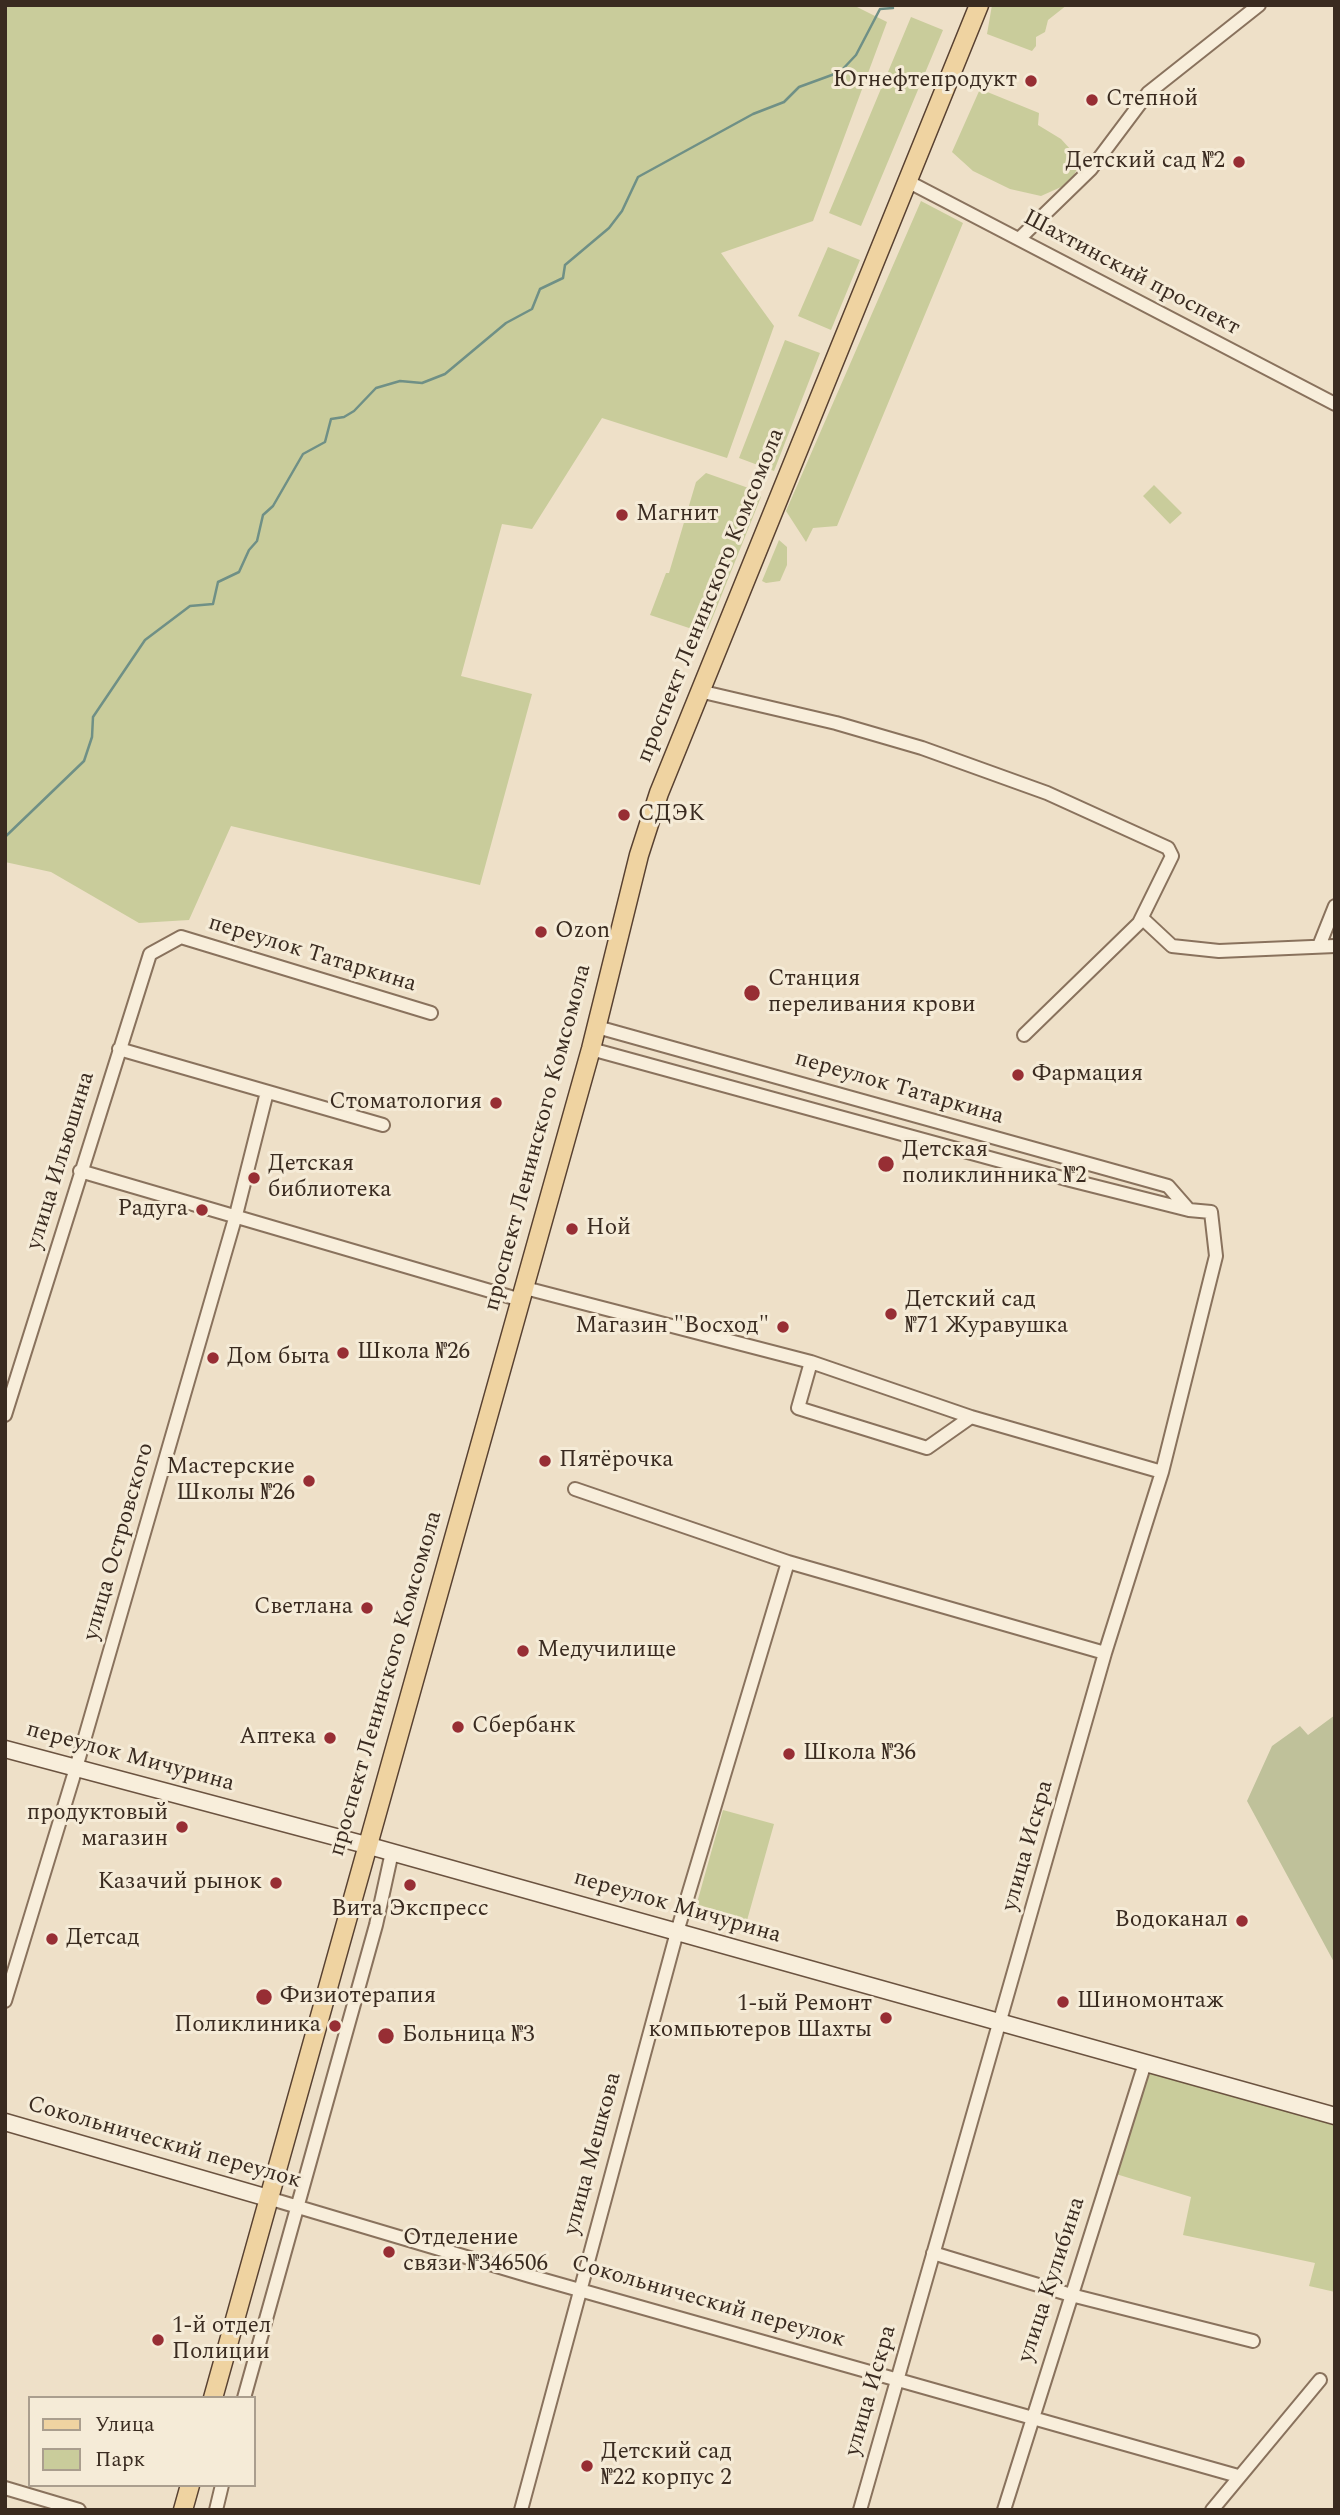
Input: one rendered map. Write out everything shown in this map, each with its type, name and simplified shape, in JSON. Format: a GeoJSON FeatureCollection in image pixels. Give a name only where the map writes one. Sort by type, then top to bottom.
{"type":"FeatureCollection","features":[{"type":"Feature","properties":{"kind":"main road","name":"проспект Ленинского Комсомола"},"geometry":{"type":"LineString","coordinates":[[215,2396],[366,1844],[597,1027],[639,855],[659,793],[699,691],[979,5]]}},
{"type":"Feature","properties":{"kind":"main road","name":"переулок Мичурина"},"geometry":{"type":"LineString","coordinates":[[5,1749],[366,1844],[1335,2116]]}},
{"type":"Feature","properties":{"kind":"main road","name":"Сокольнический переулок"},"geometry":{"type":"LineString","coordinates":[[5,2122],[268,2198]]}},
{"type":"Feature","properties":{"kind":"main road"},"geometry":{"type":"LineString","coordinates":[[183,2510],[189,2487]]}},
{"type":"Feature","properties":{"kind":"street"},"geometry":{"type":"LineString","coordinates":[[1019,239],[1091,169],[1148,93],[1259,5]]}},
{"type":"Feature","properties":{"kind":"street","name":"Шахтинский проспект"},"geometry":{"type":"LineString","coordinates":[[908,181],[1335,404]]}},
{"type":"Feature","properties":{"kind":"street"},"geometry":{"type":"LineString","coordinates":[[699,691],[836,723],[922,748],[1046,793],[1168,848],[1172,856],[1142,918],[1024,1035]]}},
{"type":"Feature","properties":{"kind":"street"},"geometry":{"type":"LineString","coordinates":[[1319,946],[1335,905]]}},
{"type":"Feature","properties":{"kind":"street"},"geometry":{"type":"LineString","coordinates":[[1142,918],[1172,946],[1219,951],[1335,946]]}},
{"type":"Feature","properties":{"kind":"street","name":"переулок Татаркина"},"geometry":{"type":"LineString","coordinates":[[181,937],[431,1013]]}},
{"type":"Feature","properties":{"kind":"street","name":"улица Ильюшина"},"geometry":{"type":"LineString","coordinates":[[5,1415],[150,954],[181,937]]}},
{"type":"Feature","properties":{"kind":"street","name":"переулок Татаркина"},"geometry":{"type":"LineString","coordinates":[[597,1027],[1168,1186],[1189,1210]]}},
{"type":"Feature","properties":{"kind":"street","name":"переулок Татаркина"},"geometry":{"type":"LineString","coordinates":[[591,1048],[1189,1210]]}},
{"type":"Feature","properties":{"kind":"street"},"geometry":{"type":"LineString","coordinates":[[119,1049],[383,1125]]}},
{"type":"Feature","properties":{"kind":"street","name":"улица Островского"},"geometry":{"type":"LineString","coordinates":[[5,2001],[76,1768],[236,1215],[267,1092]]}},
{"type":"Feature","properties":{"kind":"street"},"geometry":{"type":"LineString","coordinates":[[80,1171],[523,1294],[811,1362],[971,1417],[1162,1472]]}},
{"type":"Feature","properties":{"kind":"street","name":"улица Искра"},"geometry":{"type":"LineString","coordinates":[[860,2510],[1105,1653],[1162,1472],[1216,1256],[1211,1212],[1189,1210]]}},
{"type":"Feature","properties":{"kind":"street"},"geometry":{"type":"LineString","coordinates":[[811,1362],[798,1408],[927,1448],[971,1417]]}},
{"type":"Feature","properties":{"kind":"street"},"geometry":{"type":"LineString","coordinates":[[575,1489],[788,1562],[1105,1653]]}},
{"type":"Feature","properties":{"kind":"street","name":"улица Мешкова"},"geometry":{"type":"LineString","coordinates":[[521,2510],[677,1931],[788,1562]]}},
{"type":"Feature","properties":{"kind":"street"},"geometry":{"type":"LineString","coordinates":[[245,2396],[376,1925],[392,1852]]}},
{"type":"Feature","properties":{"kind":"street","name":"улица Кулибина"},"geometry":{"type":"LineString","coordinates":[[1004,2510],[1031,2417],[1145,2063]]}},
{"type":"Feature","properties":{"kind":"street","name":"Сокольнический переулок"},"geometry":{"type":"LineString","coordinates":[[268,2198],[579,2290],[1238,2476]]}},
{"type":"Feature","properties":{"kind":"street"},"geometry":{"type":"LineString","coordinates":[[933,2253],[1071,2295],[1253,2341]]}},
{"type":"Feature","properties":{"kind":"street"},"geometry":{"type":"LineString","coordinates":[[1212,2510],[1320,2380]]}},
{"type":"Feature","properties":{"kind":"street"},"geometry":{"type":"LineString","coordinates":[[216,2510],[222,2487]]}},
{"type":"Feature","properties":{"kind":"street"},"geometry":{"type":"LineString","coordinates":[[5,2488],[79,2510]]}},
{"type":"Feature","properties":{"kind":"green space"},"geometry":{"type":"Polygon","coordinates":[[[5,5],[853,5],[887,22],[813,221],[721,253],[774,326],[727,458],[602,418],[532,529],[502,524],[461,676],[532,694],[480,885],[231,826],[189,920],[139,923],[51,872],[5,862],[5,5]]]}},
{"type":"Feature","properties":{"kind":"green space"},"geometry":{"type":"Polygon","coordinates":[[[992,5],[1067,5],[1048,20],[1045,32],[1036,37],[1036,46],[1032,51],[987,34],[992,5]]]}},
{"type":"Feature","properties":{"kind":"green space"},"geometry":{"type":"Polygon","coordinates":[[[911,17],[943,30],[861,226],[829,213],[911,17]]]}},
{"type":"Feature","properties":{"kind":"green space"},"geometry":{"type":"Polygon","coordinates":[[[980,89],[1039,113],[1038,125],[1061,139],[1081,161],[1070,183],[1041,196],[1010,189],[973,171],[952,152],[980,89]]]}},
{"type":"Feature","properties":{"kind":"green space"},"geometry":{"type":"Polygon","coordinates":[[[921,201],[963,223],[837,526],[813,528],[806,542],[786,511],[921,201]]]}},
{"type":"Feature","properties":{"kind":"green space"},"geometry":{"type":"Polygon","coordinates":[[[828,247],[860,260],[831,330],[798,316],[828,247]]]}},
{"type":"Feature","properties":{"kind":"green space"},"geometry":{"type":"Polygon","coordinates":[[[785,340],[820,353],[774,471],[739,458],[785,340]]]}},
{"type":"Feature","properties":{"kind":"green space"},"geometry":{"type":"Polygon","coordinates":[[[706,473],[757,491],[761,497],[708,629],[701,632],[650,615],[666,573],[669,573],[696,482],[706,473]]]}},
{"type":"Feature","properties":{"kind":"green space"},"geometry":{"type":"Polygon","coordinates":[[[1154,485],[1182,513],[1170,524],[1143,496],[1154,485]]]}},
{"type":"Feature","properties":{"kind":"green space"},"geometry":{"type":"Polygon","coordinates":[[[779,540],[787,547],[787,565],[780,581],[766,583],[762,581],[779,540]]]}},
{"type":"Feature","properties":{"kind":"green space"},"geometry":{"type":"Polygon","coordinates":[[[1335,1715],[1335,1964],[1247,1801],[1272,1746],[1300,1726],[1308,1735],[1335,1715]]]}},
{"type":"Feature","properties":{"kind":"green space"},"geometry":{"type":"Polygon","coordinates":[[[723,1810],[774,1824],[746,1924],[695,1910],[723,1810]]]}},
{"type":"Feature","properties":{"kind":"green space"},"geometry":{"type":"Polygon","coordinates":[[[1147,2068],[1335,2121],[1335,2292],[1309,2286],[1315,2263],[1183,2235],[1191,2197],[1116,2174],[1147,2068]]]}},
{"type":"Feature","properties":{"kind":"waterway"},"geometry":{"type":"LineString","coordinates":[[5,837],[84,761],[92,737],[93,717],[145,640],[190,606],[213,604],[218,582],[239,572],[249,550],[257,541],[263,515],[273,506],[303,454],[325,442],[331,419],[344,417],[354,411],[376,388],[400,381],[422,383],[445,374],[506,323],[532,309],[540,289],[563,278],[565,265],[609,228],[622,211],[638,177],[753,114],[784,102],[799,87],[840,72],[856,55],[880,9],[893,8]]}},
{"type":"Feature","properties":{"kind":"place","name":"Югнефтепродукт"},"geometry":{"type":"Point","coordinates":[1031,81]}},
{"type":"Feature","properties":{"kind":"place","name":"Степной"},"geometry":{"type":"Point","coordinates":[1092,100]}},
{"type":"Feature","properties":{"kind":"place","name":"Детский сад №2"},"geometry":{"type":"Point","coordinates":[1239,162]}},
{"type":"Feature","properties":{"kind":"place","name":"Магнит"},"geometry":{"type":"Point","coordinates":[622,515]}},
{"type":"Feature","properties":{"kind":"place","name":"СДЭК"},"geometry":{"type":"Point","coordinates":[624,815]}},
{"type":"Feature","properties":{"kind":"place","name":"Ozon"},"geometry":{"type":"Point","coordinates":[541,932]}},
{"type":"Feature","properties":{"kind":"place","name":"Станция переливания крови"},"geometry":{"type":"Point","coordinates":[752,993]}},
{"type":"Feature","properties":{"kind":"place","name":"Фармация"},"geometry":{"type":"Point","coordinates":[1018,1075]}},
{"type":"Feature","properties":{"kind":"place","name":"Стоматология"},"geometry":{"type":"Point","coordinates":[496,1103]}},
{"type":"Feature","properties":{"kind":"place","name":"Детская поликлинника №2"},"geometry":{"type":"Point","coordinates":[886,1164]}},
{"type":"Feature","properties":{"kind":"place","name":"Детская библиотека"},"geometry":{"type":"Point","coordinates":[254,1178]}},
{"type":"Feature","properties":{"kind":"place","name":"Радуга"},"geometry":{"type":"Point","coordinates":[202,1210]}},
{"type":"Feature","properties":{"kind":"place","name":"Ной"},"geometry":{"type":"Point","coordinates":[572,1229]}},
{"type":"Feature","properties":{"kind":"place","name":"Детский сад №71 Журавушка"},"geometry":{"type":"Point","coordinates":[891,1314]}},
{"type":"Feature","properties":{"kind":"place","name":"Магазин \"Восход\""},"geometry":{"type":"Point","coordinates":[783,1327]}},
{"type":"Feature","properties":{"kind":"place","name":"Школа №26"},"geometry":{"type":"Point","coordinates":[343,1353]}},
{"type":"Feature","properties":{"kind":"place","name":"Дом быта"},"geometry":{"type":"Point","coordinates":[213,1358]}},
{"type":"Feature","properties":{"kind":"place","name":"Пятёрочка"},"geometry":{"type":"Point","coordinates":[545,1461]}},
{"type":"Feature","properties":{"kind":"place","name":"Мастерские Школы №26"},"geometry":{"type":"Point","coordinates":[309,1481]}},
{"type":"Feature","properties":{"kind":"place","name":"Светлана"},"geometry":{"type":"Point","coordinates":[367,1608]}},
{"type":"Feature","properties":{"kind":"place","name":"Медучилище"},"geometry":{"type":"Point","coordinates":[523,1651]}},
{"type":"Feature","properties":{"kind":"place","name":"Сбербанк"},"geometry":{"type":"Point","coordinates":[458,1727]}},
{"type":"Feature","properties":{"kind":"place","name":"Аптека"},"geometry":{"type":"Point","coordinates":[330,1738]}},
{"type":"Feature","properties":{"kind":"place","name":"Школа №36"},"geometry":{"type":"Point","coordinates":[789,1754]}},
{"type":"Feature","properties":{"kind":"place","name":"продуктовый магазин"},"geometry":{"type":"Point","coordinates":[182,1827]}},
{"type":"Feature","properties":{"kind":"place","name":"Казачий рынок"},"geometry":{"type":"Point","coordinates":[276,1883]}},
{"type":"Feature","properties":{"kind":"place","name":"Вита Экспресс"},"geometry":{"type":"Point","coordinates":[410,1885]}},
{"type":"Feature","properties":{"kind":"place","name":"Водоканал"},"geometry":{"type":"Point","coordinates":[1242,1921]}},
{"type":"Feature","properties":{"kind":"place","name":"Детсад"},"geometry":{"type":"Point","coordinates":[52,1939]}},
{"type":"Feature","properties":{"kind":"place","name":"Физиотерапия"},"geometry":{"type":"Point","coordinates":[264,1997]}},
{"type":"Feature","properties":{"kind":"place","name":"Шиномонтаж"},"geometry":{"type":"Point","coordinates":[1063,2002]}},
{"type":"Feature","properties":{"kind":"place","name":"1-ый Ремонт компьютеров Шахты"},"geometry":{"type":"Point","coordinates":[886,2018]}},
{"type":"Feature","properties":{"kind":"place","name":"Поликлиника"},"geometry":{"type":"Point","coordinates":[335,2026]}},
{"type":"Feature","properties":{"kind":"place","name":"Больница №3"},"geometry":{"type":"Point","coordinates":[386,2036]}},
{"type":"Feature","properties":{"kind":"place","name":"Отделение связи №346506"},"geometry":{"type":"Point","coordinates":[389,2252]}},
{"type":"Feature","properties":{"kind":"place","name":"1-й отдел Полиции"},"geometry":{"type":"Point","coordinates":[158,2340]}},
{"type":"Feature","properties":{"kind":"place","name":"Детский сад №22 корпус 2"},"geometry":{"type":"Point","coordinates":[587,2466]}}]}
